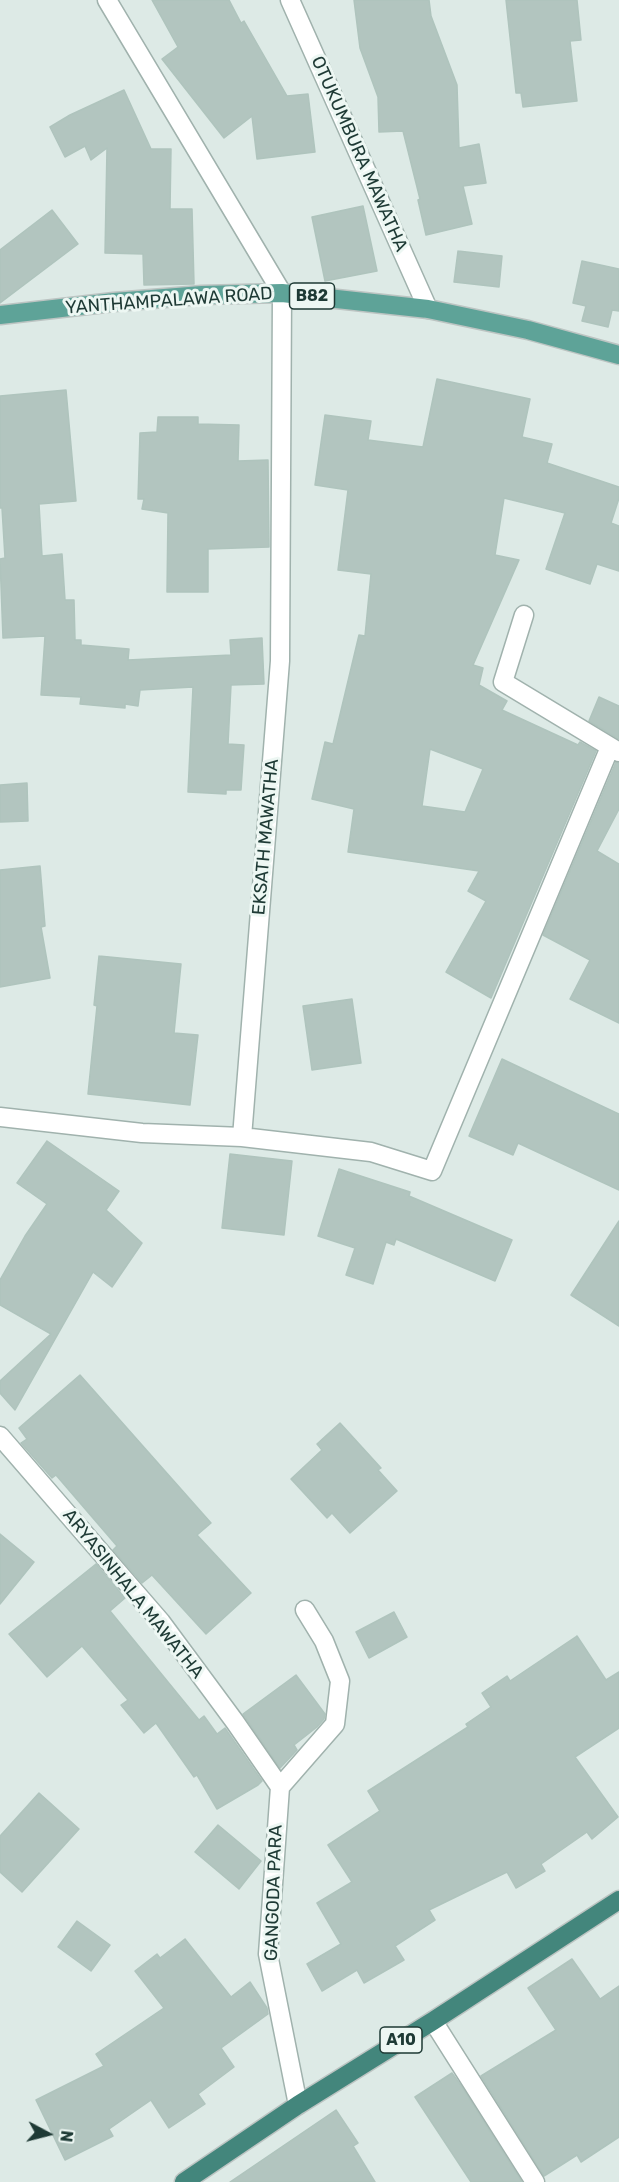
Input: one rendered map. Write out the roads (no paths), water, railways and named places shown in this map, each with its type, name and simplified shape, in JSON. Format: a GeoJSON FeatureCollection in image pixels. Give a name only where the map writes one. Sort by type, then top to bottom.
{"type":"FeatureCollection","features":[{"type":"Feature","properties":{"kind":"highway","name":"A10"},"geometry":{"type":"LineString","coordinates":[[184,2182],[297,2105],[619,1900]]}},
{"type":"Feature","properties":{"kind":"main road","name":"YANTHAMPALAWA ROAD"},"geometry":{"type":"LineString","coordinates":[[0,315],[202,295],[282,293],[428,309],[528,330],[619,355]]}},
{"type":"Feature","properties":{"kind":"street"},"geometry":{"type":"LineString","coordinates":[[107,0],[282,293]]}},
{"type":"Feature","properties":{"kind":"street","name":"OTUKUMBURA MAWATHA"},"geometry":{"type":"LineString","coordinates":[[290,0],[428,309]]}},
{"type":"Feature","properties":{"kind":"street","name":"EKSATH MAWATHA"},"geometry":{"type":"LineString","coordinates":[[242,1137],[280,661],[282,293]]}},
{"type":"Feature","properties":{"kind":"street"},"geometry":{"type":"LineString","coordinates":[[0,1117],[142,1133],[242,1137],[371,1152],[432,1170],[614,749],[502,682],[524,615]]}},
{"type":"Feature","properties":{"kind":"street","name":"ARYASINHALA MAWATHA"},"geometry":{"type":"LineString","coordinates":[[0,1436],[161,1622],[280,1787]]}},
{"type":"Feature","properties":{"kind":"street"},"geometry":{"type":"LineString","coordinates":[[280,1787],[335,1724],[340,1681],[324,1641],[305,1610]]}},
{"type":"Feature","properties":{"kind":"street","name":"GANGODA PARA"},"geometry":{"type":"LineString","coordinates":[[280,1787],[268,1954],[297,2105]]}},
{"type":"Feature","properties":{"kind":"street"},"geometry":{"type":"LineString","coordinates":[[433,2020],[535,2182]]}}]}
